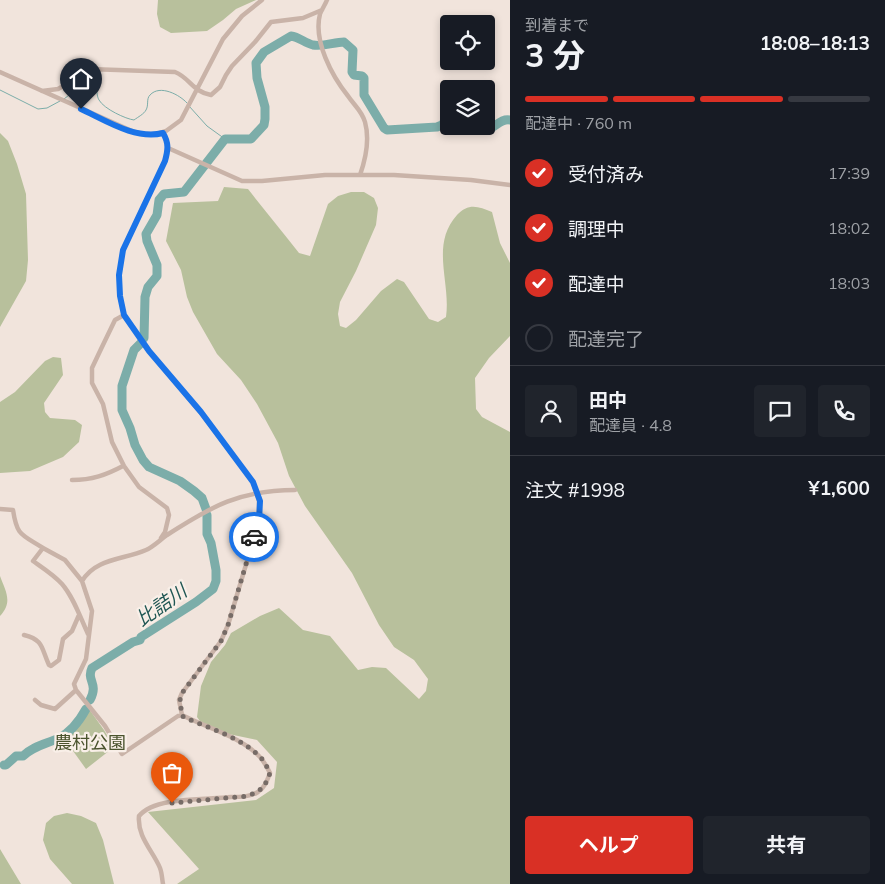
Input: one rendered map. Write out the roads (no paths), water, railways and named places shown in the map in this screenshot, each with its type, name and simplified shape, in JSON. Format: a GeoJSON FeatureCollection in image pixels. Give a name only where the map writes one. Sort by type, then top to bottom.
{"type":"FeatureCollection","features":[{"type":"Feature","properties":{"kind":"street"},"geometry":{"type":"LineString","coordinates":[[0,72],[132,131],[151,135],[163,133],[181,120],[223,39],[242,16],[262,0]]}},
{"type":"Feature","properties":{"kind":"street"},"geometry":{"type":"LineString","coordinates":[[327,0],[320,15],[320,42],[323,54],[365,121],[368,147],[360,175]]}},
{"type":"Feature","properties":{"kind":"street"},"geometry":{"type":"LineString","coordinates":[[42,91],[58,89],[80,73],[89,69],[175,72],[185,78],[196,90],[206,94],[214,94],[232,66],[271,22],[303,18],[322,10]]}},
{"type":"Feature","properties":{"kind":"street"},"geometry":{"type":"LineString","coordinates":[[163,133],[168,148],[165,161],[123,250],[119,275],[120,296],[124,315],[149,351],[201,412],[253,482],[260,501],[259,521],[228,625],[221,641],[182,693],[180,700],[182,716]]}},
{"type":"Feature","properties":{"kind":"street"},"geometry":{"type":"LineString","coordinates":[[168,148],[242,181],[326,175],[360,175],[452,179],[510,185]]}},
{"type":"Feature","properties":{"kind":"street"},"geometry":{"type":"LineString","coordinates":[[124,315],[115,320],[92,368],[92,383],[103,404],[112,442],[123,466],[139,487],[167,508],[169,515],[165,532],[158,541]]}},
{"type":"Feature","properties":{"kind":"street"},"geometry":{"type":"LineString","coordinates":[[72,480],[88,480],[123,466]]}},
{"type":"Feature","properties":{"kind":"street"},"geometry":{"type":"LineString","coordinates":[[82,581],[97,565],[147,550],[212,507],[232,499],[295,490]]}},
{"type":"Feature","properties":{"kind":"street"},"geometry":{"type":"LineString","coordinates":[[0,509],[12,510],[20,533],[65,560],[82,581],[92,611],[86,659],[74,684],[76,690],[105,726],[122,754],[178,716],[182,716],[226,735],[250,748],[264,761],[270,773],[266,784],[258,792],[248,796],[156,804],[139,816],[144,843],[160,868],[163,884]]}},
{"type":"Feature","properties":{"kind":"street"},"geometry":{"type":"LineString","coordinates":[[43,548],[34,561],[62,584],[69,594],[88,635]]}},
{"type":"Feature","properties":{"kind":"street"},"geometry":{"type":"LineString","coordinates":[[24,635],[35,638],[51,666],[59,660],[63,639],[72,630],[79,615]]}},
{"type":"Feature","properties":{"kind":"street"},"geometry":{"type":"LineString","coordinates":[[35,700],[42,705],[55,709],[76,690]]}},
{"type":"Feature","properties":{"kind":"waterway","name":"比詰川"},"geometry":{"type":"LineString","coordinates":[[144,338],[145,297],[148,287],[157,276],[157,265],[146,234],[157,215],[159,200],[164,194],[184,192],[225,139],[251,139],[264,125],[265,107],[257,78],[256,63],[264,52],[291,36],[313,45],[344,42],[353,50],[352,72],[354,75],[364,78],[364,95],[384,128],[387,130],[440,126]]}},
{"type":"Feature","properties":{"kind":"waterway"},"geometry":{"type":"LineString","coordinates":[[64,99],[82,86],[94,84],[98,98],[105,107],[134,120],[147,108],[150,95],[159,90],[170,92],[187,103]]}},
{"type":"Feature","properties":{"kind":"waterway"},"geometry":{"type":"LineString","coordinates":[[0,90],[38,109],[47,108],[60,101]]}},
{"type":"Feature","properties":{"kind":"waterway"},"geometry":{"type":"LineString","coordinates":[[189,106],[207,126],[225,139]]}},
{"type":"Feature","properties":{"kind":"waterway","name":"比詰川"},"geometry":{"type":"LineString","coordinates":[[495,126],[503,121],[510,120]]}},
{"type":"Feature","properties":{"kind":"waterway","name":"比詰川"},"geometry":{"type":"LineString","coordinates":[[141,343],[134,350],[122,386],[122,410],[135,445],[149,467],[180,481],[194,491],[202,498],[206,509]]}},
{"type":"Feature","properties":{"kind":"waterway","name":"比詰川"},"geometry":{"type":"LineString","coordinates":[[90,700],[93,690],[90,676],[92,668],[133,642],[140,640],[141,637],[213,589],[216,581],[216,570],[211,543],[207,534],[207,515]]}},
{"type":"Feature","properties":{"kind":"waterway","name":"比詰川"},"geometry":{"type":"LineString","coordinates":[[4,765],[16,756],[23,756],[35,747],[59,738],[75,725],[86,709]]}},
{"type":"Feature","properties":{"kind":"park label","name":"農村公園"},"geometry":{"type":"Point","coordinates":[90,742]}}]}
